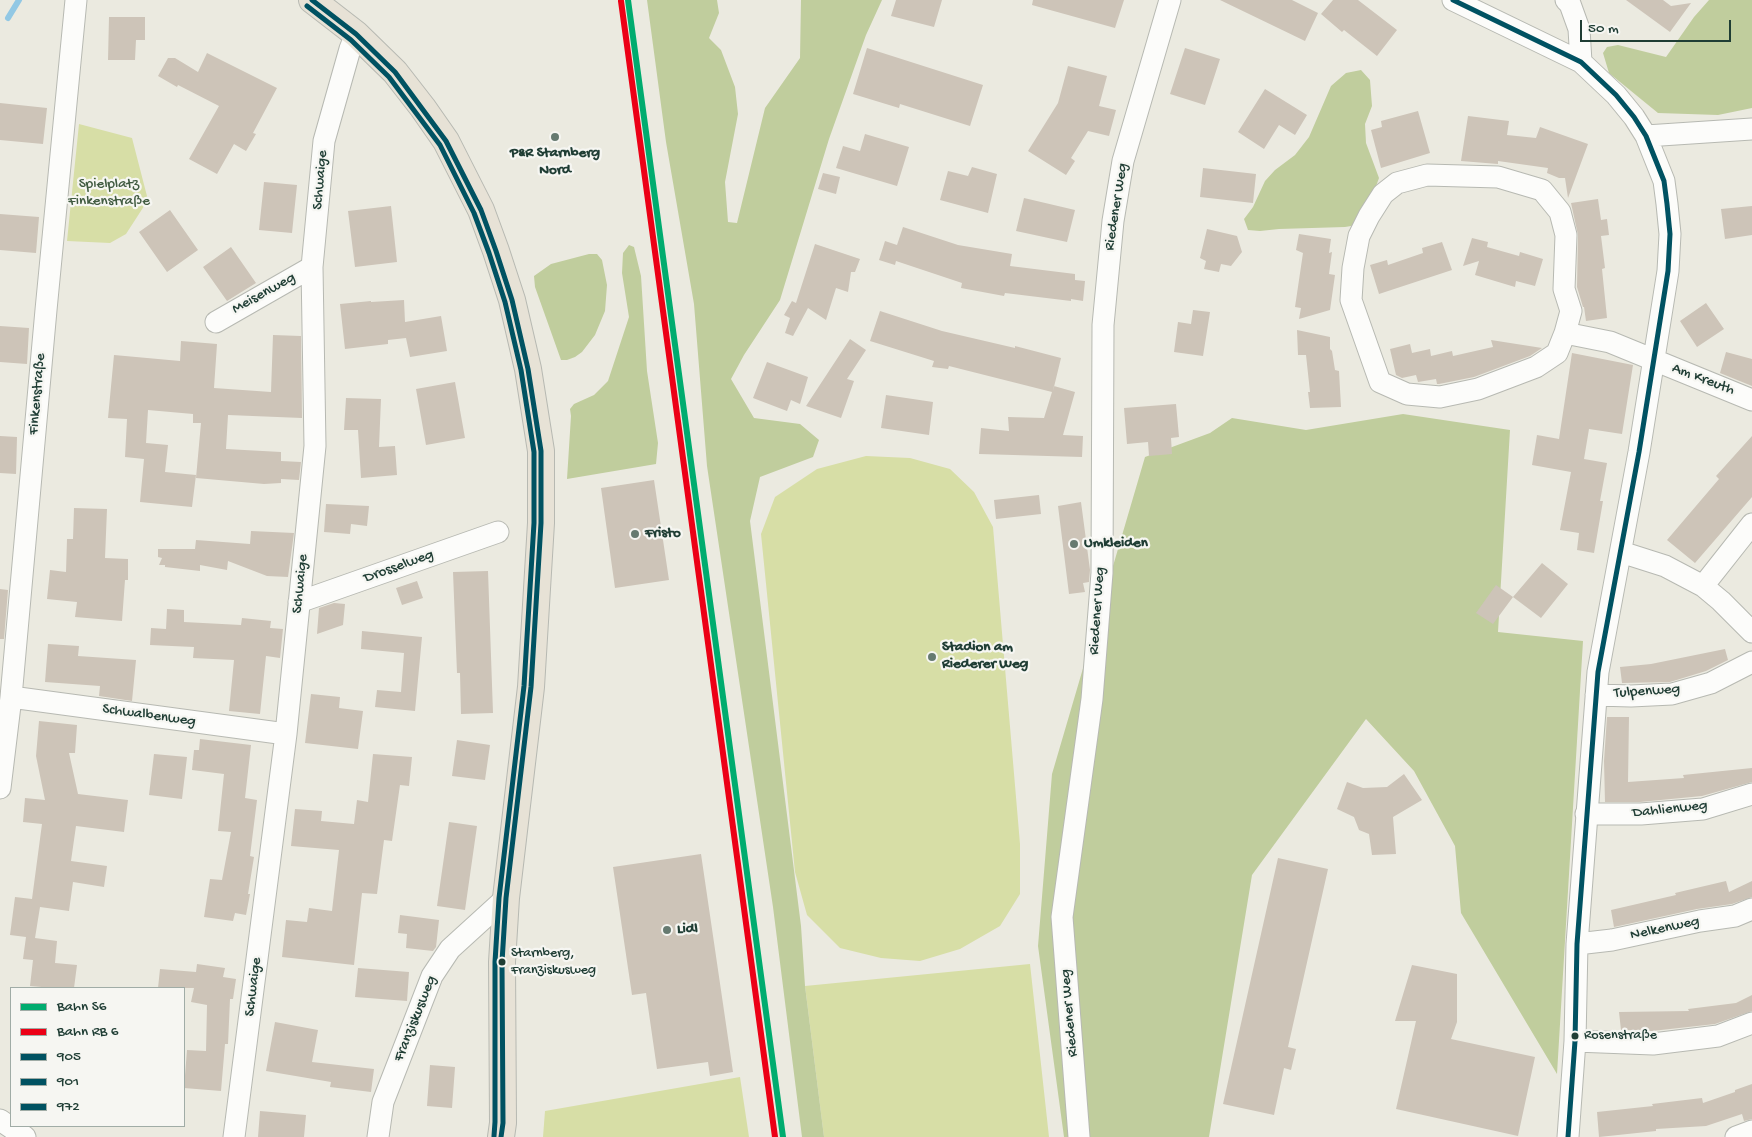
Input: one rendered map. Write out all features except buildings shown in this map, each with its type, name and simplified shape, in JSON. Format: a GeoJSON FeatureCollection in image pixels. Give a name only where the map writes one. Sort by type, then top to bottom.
{"type":"FeatureCollection","features":[{"type":"Feature","properties":{"kind":"main road"},"geometry":{"type":"LineString","coordinates":[[312,0],[356,34],[395,72],[446,141],[481,210],[496,250],[512,300],[528,369],[541,451],[541,523],[530,687],[506,898],[502,962],[502,1137]]}},
{"type":"Feature","properties":{"kind":"street","name":"Finkenstraße"},"geometry":{"type":"LineString","coordinates":[[0,788],[12,698],[46,310],[76,0]]}},
{"type":"Feature","properties":{"kind":"street","name":"Riedener Weg"},"geometry":{"type":"LineString","coordinates":[[1080,1137],[1062,917],[1092,699],[1102,574],[1104,315],[1113,221],[1123,161],[1170,0]]}},
{"type":"Feature","properties":{"kind":"street"},"geometry":{"type":"LineString","coordinates":[[1453,0],[1581,62],[1616,95],[1634,117],[1646,136],[1664,181],[1670,234],[1668,271],[1654,362],[1598,672],[1577,944],[1575,1042],[1568,1137]]}},
{"type":"Feature","properties":{"kind":"street"},"geometry":{"type":"LineString","coordinates":[[1566,0],[1570,4],[1579,29],[1581,62]]}},
{"type":"Feature","properties":{"kind":"street","name":"Schwaige"},"geometry":{"type":"LineString","coordinates":[[234,1137],[286,734],[315,446],[312,267],[324,141],[356,34]]}},
{"type":"Feature","properties":{"kind":"street"},"geometry":{"type":"LineString","coordinates":[[1646,136],[1752,129]]}},
{"type":"Feature","properties":{"kind":"street"},"geometry":{"type":"LineString","coordinates":[[1427,175],[1498,177],[1542,190],[1560,212],[1566,235],[1564,289],[1571,311],[1565,333],[1557,353],[1536,367],[1478,388],[1440,396],[1407,394],[1380,382],[1351,300],[1353,268],[1359,236],[1383,194],[1397,183],[1427,175]]}},
{"type":"Feature","properties":{"kind":"street","name":"Meisenweg"},"geometry":{"type":"LineString","coordinates":[[216,322],[312,267]]}},
{"type":"Feature","properties":{"kind":"street","name":"Am Kreuth"},"geometry":{"type":"LineString","coordinates":[[1565,333],[1610,342],[1654,362],[1752,400]]}},
{"type":"Feature","properties":{"kind":"street"},"geometry":{"type":"LineString","coordinates":[[1703,586],[1752,524]]}},
{"type":"Feature","properties":{"kind":"street","name":"Drosselweg"},"geometry":{"type":"LineString","coordinates":[[299,602],[498,532]]}},
{"type":"Feature","properties":{"kind":"street"},"geometry":{"type":"LineString","coordinates":[[1621,552],[1665,566],[1703,586],[1752,632]]}},
{"type":"Feature","properties":{"kind":"street","name":"Tulpenweg"},"geometry":{"type":"LineString","coordinates":[[1596,695],[1672,694],[1711,683],[1752,662]]}},
{"type":"Feature","properties":{"kind":"street","name":"Schwalbenweg"},"geometry":{"type":"LineString","coordinates":[[12,698],[286,734]]}},
{"type":"Feature","properties":{"kind":"street","name":"Dahlienweg"},"geometry":{"type":"LineString","coordinates":[[1586,814],[1641,814],[1703,809],[1752,794]]}},
{"type":"Feature","properties":{"kind":"street","name":"Franziskusweg"},"geometry":{"type":"LineString","coordinates":[[378,1137],[383,1102],[432,976],[450,949],[506,898]]}},
{"type":"Feature","properties":{"kind":"street","name":"Nelkenweg"},"geometry":{"type":"LineString","coordinates":[[1577,944],[1612,940],[1700,921],[1735,916],[1752,909]]}},
{"type":"Feature","properties":{"kind":"street"},"geometry":{"type":"LineString","coordinates":[[1575,1042],[1652,1044],[1718,1036],[1752,1023]]}},
{"type":"Feature","properties":{"kind":"street"},"geometry":{"type":"LineString","coordinates":[[10,1127],[25,1137]]}},
{"type":"Feature","properties":{"kind":"street"},"geometry":{"type":"LineString","coordinates":[[1736,1137],[1752,1131]]}},
{"type":"Feature","properties":{"kind":"green space"},"geometry":{"type":"Polygon","coordinates":[[[647,0],[717,0],[719,13],[709,38],[721,50],[735,87],[738,114],[725,182],[728,222],[737,223],[765,108],[800,58],[801,0],[882,0],[866,35],[829,139],[780,300],[744,355],[731,379],[754,418],[800,424],[819,440],[813,457],[760,477],[750,521],[801,926],[805,986],[824,1137],[802,1137],[773,907],[707,466],[694,304],[666,142],[647,0]]]}},
{"type":"Feature","properties":{"kind":"green space"},"geometry":{"type":"Polygon","coordinates":[[[1709,0],[1752,0],[1752,108],[1718,115],[1658,113],[1609,73],[1603,53],[1607,47],[1618,45],[1666,57],[1694,17],[1709,0]]]}},
{"type":"Feature","properties":{"kind":"green space"},"geometry":{"type":"Polygon","coordinates":[[[1361,70],[1370,80],[1372,106],[1365,124],[1366,143],[1379,178],[1371,200],[1357,225],[1260,231],[1248,230],[1244,219],[1253,207],[1265,181],[1275,170],[1295,155],[1309,137],[1331,86],[1346,73],[1361,70]]]}},
{"type":"Feature","properties":{"kind":"green space","name":"Spielplatz Finkenstraße"},"geometry":{"type":"Polygon","coordinates":[[[79,124],[132,138],[148,200],[126,234],[110,243],[67,241],[79,124]]]}},
{"type":"Feature","properties":{"kind":"green space"},"geometry":{"type":"Polygon","coordinates":[[[629,245],[634,247],[641,276],[647,371],[658,443],[656,464],[567,479],[570,409],[574,404],[594,395],[608,381],[629,317],[622,273],[623,253],[629,245]]]}},
{"type":"Feature","properties":{"kind":"green space"},"geometry":{"type":"Polygon","coordinates":[[[589,254],[597,254],[602,260],[607,285],[605,311],[595,335],[582,352],[575,357],[561,360],[535,287],[534,276],[551,264],[589,254]]]}},
{"type":"Feature","properties":{"kind":"green space"},"geometry":{"type":"Polygon","coordinates":[[[1403,414],[1510,430],[1498,632],[1583,641],[1557,1074],[1461,913],[1455,846],[1414,771],[1366,719],[1252,875],[1209,1137],[1064,1137],[1038,946],[1052,774],[1145,457],[1210,433],[1232,418],[1306,430],[1403,414]]]}},
{"type":"Feature","properties":{"kind":"green space"},"geometry":{"type":"Polygon","coordinates":[[[866,456],[910,458],[950,469],[974,492],[993,527],[1020,844],[1020,894],[1000,926],[960,949],[920,961],[881,958],[840,948],[807,915],[795,872],[761,534],[775,497],[817,469],[866,456]]]}},
{"type":"Feature","properties":{"kind":"green space"},"geometry":{"type":"Polygon","coordinates":[[[1030,964],[1049,1137],[824,1137],[805,986],[1030,964]]]}},
{"type":"Feature","properties":{"kind":"green space"},"geometry":{"type":"Polygon","coordinates":[[[740,1077],[749,1137],[543,1137],[545,1111],[740,1077]]]}},
{"type":"Feature","properties":{"kind":"waterway"},"geometry":{"type":"LineString","coordinates":[[8,18],[19,0]]}},
{"type":"Feature","properties":{"kind":"rail line","name":"S6"},"geometry":{"type":"LineString","coordinates":[[628,0],[783,1137]]}},
{"type":"Feature","properties":{"kind":"transit line","name":"905"},"geometry":{"type":"LineString","coordinates":[[312,0],[356,34],[395,72],[446,141],[481,210],[496,251],[512,300],[528,369],[541,451],[541,523],[531,687],[506,898],[502,962],[503,1123],[501,1137]]}},
{"type":"Feature","properties":{"kind":"transit line","name":"901"},"geometry":{"type":"LineString","coordinates":[[1453,0],[1581,62],[1616,95],[1634,117],[1646,136],[1664,181],[1667,204],[1670,234],[1668,271],[1639,452],[1598,672],[1577,944],[1575,1041],[1568,1137]]}},
{"type":"Feature","properties":{"kind":"transit line"},"geometry":{"type":"LineString","coordinates":[[621,1],[775,1137]]}},
{"type":"Feature","properties":{"kind":"transit line","name":"972"},"geometry":{"type":"LineString","coordinates":[[307,6],[351,40],[389,77],[440,145],[474,213],[489,253],[505,302],[521,370],[534,452],[534,523],[524,686],[499,898],[495,962],[494,1136]]}},
{"type":"Feature","properties":{"kind":"place","name":"P&R Starnberg Nord"},"geometry":{"type":"Point","coordinates":[555,137]}},
{"type":"Feature","properties":{"kind":"place","name":"Fristo"},"geometry":{"type":"Point","coordinates":[635,534]}},
{"type":"Feature","properties":{"kind":"place","name":"Umkleiden"},"geometry":{"type":"Point","coordinates":[1074,544]}},
{"type":"Feature","properties":{"kind":"place","name":"Stadion am Riederer Weg"},"geometry":{"type":"Point","coordinates":[932,657]}},
{"type":"Feature","properties":{"kind":"place","name":"Lidl"},"geometry":{"type":"Point","coordinates":[667,930]}},
{"type":"Feature","properties":{"kind":"place","name":"Starnberg, Franziskusweg"},"geometry":{"type":"Point","coordinates":[502,962]}},
{"type":"Feature","properties":{"kind":"place","name":"Rosenstraße"},"geometry":{"type":"Point","coordinates":[1575,1036]}}]}
